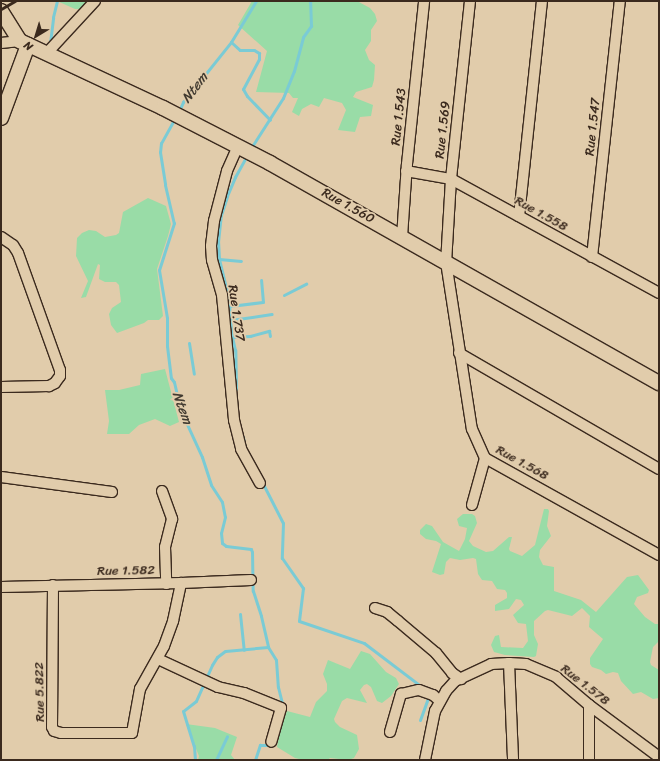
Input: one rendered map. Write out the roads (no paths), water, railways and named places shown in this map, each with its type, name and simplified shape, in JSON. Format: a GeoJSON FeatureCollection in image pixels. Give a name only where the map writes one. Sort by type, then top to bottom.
{"type":"FeatureCollection","features":[{"type":"Feature","properties":{"kind":"main road"},"geometry":{"type":"LineString","coordinates":[[1,11],[24,43],[1,118]]}},
{"type":"Feature","properties":{"kind":"main road","name":"Rue 1.560"},"geometry":{"type":"LineString","coordinates":[[24,43],[163,108],[238,146],[402,236],[659,383]]}},
{"type":"Feature","properties":{"kind":"street"},"geometry":{"type":"LineString","coordinates":[[46,54],[95,1]]}},
{"type":"Feature","properties":{"kind":"street","name":"Rue 1.543"},"geometry":{"type":"LineString","coordinates":[[402,236],[406,171],[424,1]]}},
{"type":"Feature","properties":{"kind":"street","name":"Rue 1.569"},"geometry":{"type":"LineString","coordinates":[[446,262],[451,179],[470,1]]}},
{"type":"Feature","properties":{"kind":"street"},"geometry":{"type":"LineString","coordinates":[[519,216],[542,1]]}},
{"type":"Feature","properties":{"kind":"street","name":"Rue 1.547"},"geometry":{"type":"LineString","coordinates":[[592,257],[620,1]]}},
{"type":"Feature","properties":{"kind":"street"},"geometry":{"type":"LineString","coordinates":[[1,43],[24,43]]}},
{"type":"Feature","properties":{"kind":"street","name":"Rue 1.737"},"geometry":{"type":"LineString","coordinates":[[238,146],[227,171],[214,221],[211,246],[212,260],[222,295],[234,420],[241,449],[260,483]]}},
{"type":"Feature","properties":{"kind":"street","name":"Rue 1.558"},"geometry":{"type":"LineString","coordinates":[[406,171],[451,179],[659,293]]}},
{"type":"Feature","properties":{"kind":"street"},"geometry":{"type":"LineString","coordinates":[[1,237],[13,245],[18,253],[60,370],[60,376],[49,386],[1,387]]}},
{"type":"Feature","properties":{"kind":"street","name":"Rue 1.568"},"geometry":{"type":"LineString","coordinates":[[446,262],[472,429],[485,458],[659,555]]}},
{"type":"Feature","properties":{"kind":"street"},"geometry":{"type":"LineString","coordinates":[[459,353],[659,470]]}},
{"type":"Feature","properties":{"kind":"street"},"geometry":{"type":"LineString","coordinates":[[472,505],[485,458]]}},
{"type":"Feature","properties":{"kind":"street"},"geometry":{"type":"LineString","coordinates":[[1,477],[112,492]]}},
{"type":"Feature","properties":{"kind":"street"},"geometry":{"type":"LineString","coordinates":[[162,491],[172,519],[165,547],[166,584]]}},
{"type":"Feature","properties":{"kind":"street","name":"Rue 1.582"},"geometry":{"type":"LineString","coordinates":[[1,587],[166,584],[251,580]]}},
{"type":"Feature","properties":{"kind":"street","name":"Rue 5.822"},"geometry":{"type":"LineString","coordinates":[[53,585],[52,727],[54,731],[61,733],[132,732],[140,689],[158,659],[173,621],[181,583]]}},
{"type":"Feature","properties":{"kind":"street"},"geometry":{"type":"LineString","coordinates":[[375,608],[388,612],[436,654],[452,673],[461,678]]}},
{"type":"Feature","properties":{"kind":"street"},"geometry":{"type":"LineString","coordinates":[[158,659],[218,686],[244,693],[281,708],[271,742]]}},
{"type":"Feature","properties":{"kind":"street"},"geometry":{"type":"LineString","coordinates":[[509,663],[513,760]]}},
{"type":"Feature","properties":{"kind":"street","name":"Rue 1.578"},"geometry":{"type":"LineString","coordinates":[[425,760],[434,711],[446,691],[455,681],[491,664],[509,663],[526,664],[556,677],[589,705],[659,757]]}},
{"type":"Feature","properties":{"kind":"street"},"geometry":{"type":"LineString","coordinates":[[390,732],[401,694],[419,690],[432,695],[440,701]]}},
{"type":"Feature","properties":{"kind":"street"},"geometry":{"type":"LineString","coordinates":[[589,705],[589,760]]}},
{"type":"Feature","properties":{"kind":"waterway"},"geometry":{"type":"LineString","coordinates":[[50,43],[53,17],[57,1]]}},
{"type":"Feature","properties":{"kind":"waterway","name":"Ntem"},"geometry":{"type":"LineString","coordinates":[[179,111],[183,102],[231,42],[256,1]]}},
{"type":"Feature","properties":{"kind":"waterway"},"geometry":{"type":"LineString","coordinates":[[251,148],[283,98],[294,71],[303,37],[311,26],[310,1]]}},
{"type":"Feature","properties":{"kind":"waterway"},"geometry":{"type":"LineString","coordinates":[[231,42],[240,50],[254,50],[259,53],[259,59],[243,89],[247,96],[270,120]]}},
{"type":"Feature","properties":{"kind":"waterway","name":"Ntem"},"geometry":{"type":"LineString","coordinates":[[175,118],[161,143],[160,152],[165,185],[174,223],[159,270],[167,318],[167,346],[171,378],[174,382],[180,409],[202,457],[211,485],[222,502],[225,517],[221,533],[222,543],[226,546],[251,549],[253,591],[261,616],[268,647],[225,651],[217,657],[196,701],[183,711],[194,746],[195,760]]}},
{"type":"Feature","properties":{"kind":"waterway"},"geometry":{"type":"LineString","coordinates":[[236,389],[235,350],[231,332],[229,300],[219,259],[218,242],[221,215],[227,196],[247,155]]}},
{"type":"Feature","properties":{"kind":"waterway"},"geometry":{"type":"LineString","coordinates":[[219,259],[241,261]]}},
{"type":"Feature","properties":{"kind":"waterway"},"geometry":{"type":"LineString","coordinates":[[230,306],[263,302],[261,280]]}},
{"type":"Feature","properties":{"kind":"waterway"},"geometry":{"type":"LineString","coordinates":[[284,295],[306,284]]}},
{"type":"Feature","properties":{"kind":"waterway"},"geometry":{"type":"LineString","coordinates":[[231,320],[272,314]]}},
{"type":"Feature","properties":{"kind":"waterway"},"geometry":{"type":"LineString","coordinates":[[233,337],[250,336],[269,331],[270,336]]}},
{"type":"Feature","properties":{"kind":"waterway"},"geometry":{"type":"LineString","coordinates":[[189,343],[194,374]]}},
{"type":"Feature","properties":{"kind":"waterway"},"geometry":{"type":"LineString","coordinates":[[243,437],[245,449]]}},
{"type":"Feature","properties":{"kind":"waterway"},"geometry":{"type":"LineString","coordinates":[[262,482],[283,523],[282,558],[303,588],[299,621],[364,643],[422,687]]}},
{"type":"Feature","properties":{"kind":"waterway"},"geometry":{"type":"LineString","coordinates":[[240,614],[244,650]]}},
{"type":"Feature","properties":{"kind":"waterway"},"geometry":{"type":"LineString","coordinates":[[268,647],[276,660],[278,687],[283,707]]}},
{"type":"Feature","properties":{"kind":"waterway"},"geometry":{"type":"LineString","coordinates":[[420,720],[429,695]]}},
{"type":"Feature","properties":{"kind":"waterway"},"geometry":{"type":"LineString","coordinates":[[216,760],[227,736]]}},
{"type":"Feature","properties":{"kind":"waterway"},"geometry":{"type":"LineString","coordinates":[[255,760],[260,745],[270,745]]}},
{"type":"Feature","properties":{"kind":"railway"},"geometry":{"type":"LineString","coordinates":[[1,9],[15,1]]}}]}
